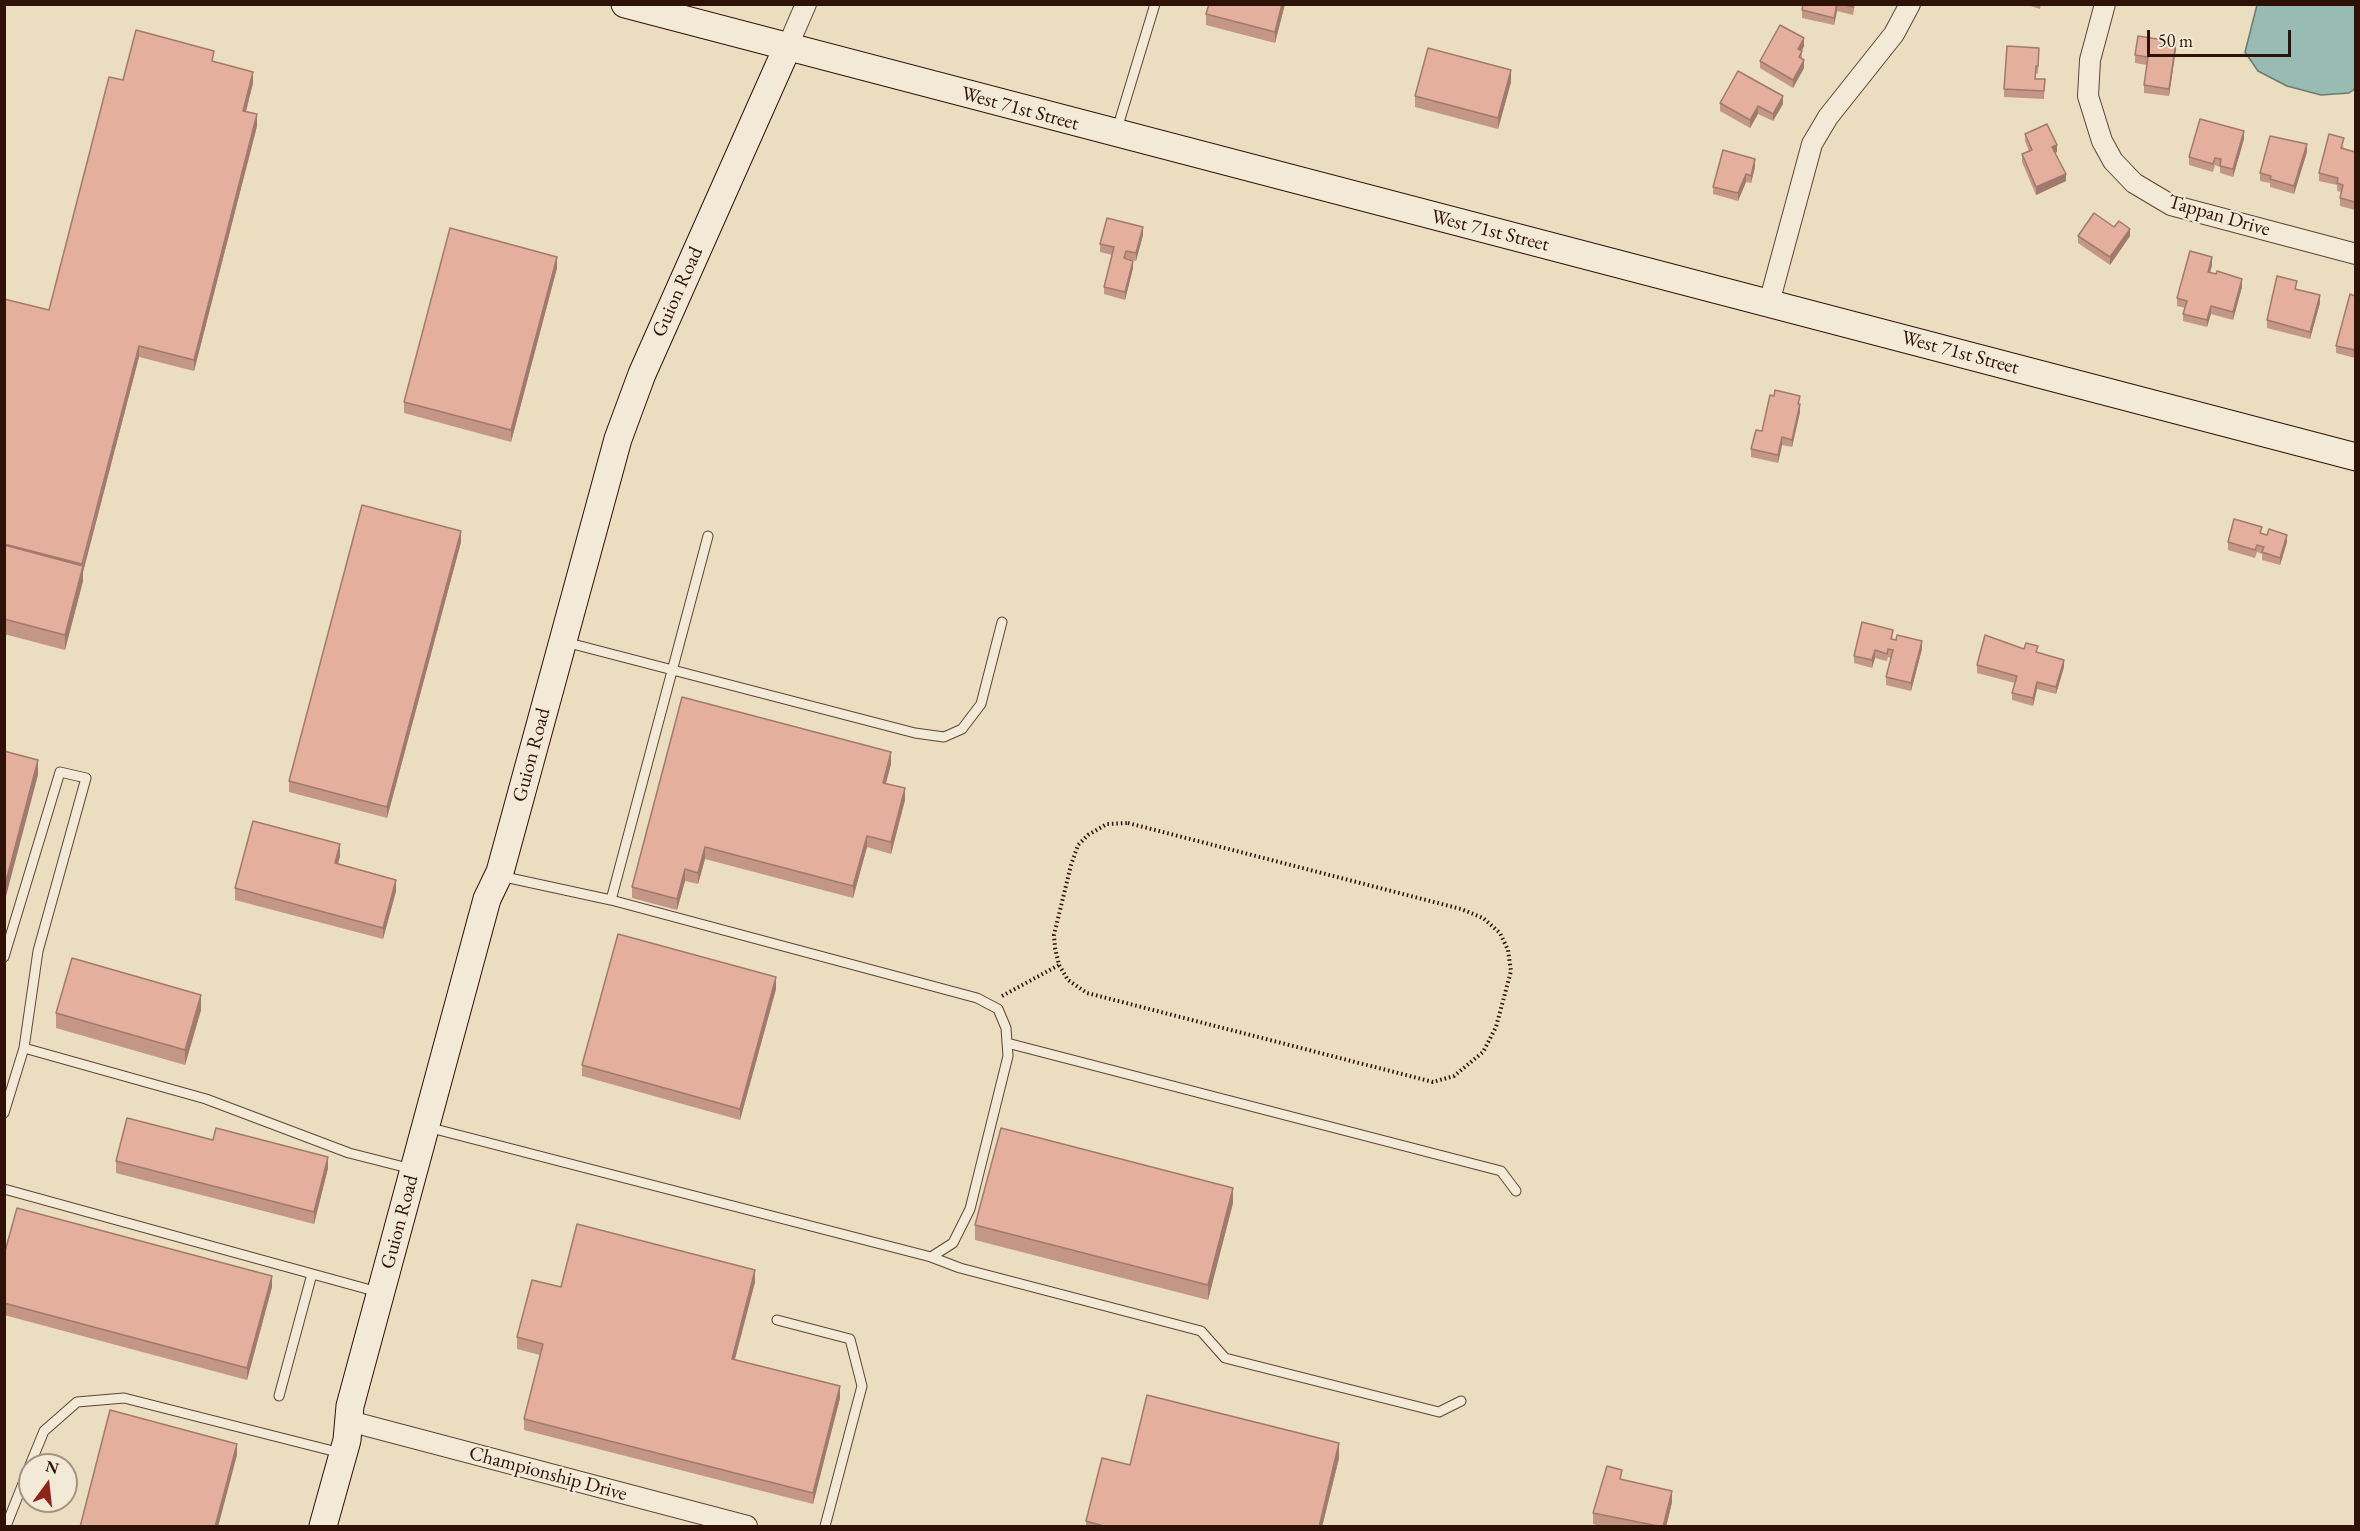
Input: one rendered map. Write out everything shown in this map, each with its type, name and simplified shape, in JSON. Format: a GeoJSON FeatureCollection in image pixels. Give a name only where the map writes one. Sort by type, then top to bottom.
{"type":"FeatureCollection","features":[{"type":"Feature","properties":{"kind":"main road","name":"West 71st Street"},"geometry":{"type":"LineString","coordinates":[[625,4],[2355,457]]}},
{"type":"Feature","properties":{"kind":"main road","name":"Guion Road"},"geometry":{"type":"LineString","coordinates":[[323,1527],[343,1454],[350,1406],[425,1127],[487,899],[499,875],[610,464],[629,406],[787,48]]}},
{"type":"Feature","properties":{"kind":"street","name":"Guion Road"},"geometry":{"type":"LineString","coordinates":[[787,48],[806,4]]}},
{"type":"Feature","properties":{"kind":"street"},"geometry":{"type":"LineString","coordinates":[[1769,303],[1812,144],[1828,117],[1894,34],[1910,4]]}},
{"type":"Feature","properties":{"kind":"street","name":"Tappan Drive"},"geometry":{"type":"LineString","coordinates":[[2105,4],[2090,60],[2088,96],[2102,141],[2113,161],[2134,183],[2171,205],[2355,254]]}},
{"type":"Feature","properties":{"kind":"street","name":"Championship Drive"},"geometry":{"type":"LineString","coordinates":[[349,1421],[747,1527]]}},
{"type":"Feature","properties":{"kind":"lane"},"geometry":{"type":"LineString","coordinates":[[1116,134],[1155,4]]}},
{"type":"Feature","properties":{"kind":"lane"},"geometry":{"type":"LineString","coordinates":[[611,900],[708,536]]}},
{"type":"Feature","properties":{"kind":"lane"},"geometry":{"type":"LineString","coordinates":[[562,641],[915,733],[944,738],[962,729],[981,704],[1002,622]]}},
{"type":"Feature","properties":{"kind":"lane"},"geometry":{"type":"LineString","coordinates":[[4,957],[60,772],[86,778],[38,951],[24,1048],[4,1113]]}},
{"type":"Feature","properties":{"kind":"lane"},"geometry":{"type":"LineString","coordinates":[[499,875],[611,900],[977,998],[998,1009],[1006,1028],[1008,1056],[970,1209],[953,1243],[931,1257]]}},
{"type":"Feature","properties":{"kind":"lane"},"geometry":{"type":"LineString","coordinates":[[1007,1043],[1501,1171],[1515,1191]]}},
{"type":"Feature","properties":{"kind":"lane"},"geometry":{"type":"LineString","coordinates":[[24,1048],[206,1099],[350,1153],[414,1170]]}},
{"type":"Feature","properties":{"kind":"lane"},"geometry":{"type":"LineString","coordinates":[[425,1127],[931,1257],[960,1268],[1201,1331],[1225,1358],[1439,1412],[1461,1401]]}},
{"type":"Feature","properties":{"kind":"lane"},"geometry":{"type":"LineString","coordinates":[[4,1189],[381,1293]]}},
{"type":"Feature","properties":{"kind":"lane"},"geometry":{"type":"LineString","coordinates":[[279,1396],[312,1274]]}},
{"type":"Feature","properties":{"kind":"lane"},"geometry":{"type":"LineString","coordinates":[[777,1320],[850,1339],[862,1386],[825,1527]]}},
{"type":"Feature","properties":{"kind":"lane"},"geometry":{"type":"LineString","coordinates":[[35,1453],[44,1431],[77,1402],[124,1398],[343,1454]]}},
{"type":"Feature","properties":{"kind":"lane"},"geometry":{"type":"LineString","coordinates":[[6,1527],[18,1496]]}},
{"type":"Feature","properties":{"kind":"path"},"geometry":{"type":"LineString","coordinates":[[1128,823],[1461,909],[1484,918],[1500,933],[1508,950],[1511,971],[1496,1027],[1483,1053],[1454,1076],[1433,1082],[1086,993],[1068,980],[1059,964],[1054,935],[1078,845],[1107,824],[1128,823]]}},
{"type":"Feature","properties":{"kind":"path"},"geometry":{"type":"LineString","coordinates":[[988,1003],[1059,964]]}},
{"type":"Feature","properties":{"kind":"water"},"geometry":{"type":"Polygon","coordinates":[[[2257,5],[2355,5],[2355,89],[2349,93],[2321,95],[2287,86],[2258,71],[2245,52],[2257,5]]]}},
{"type":"Feature","properties":{"kind":"building"},"geometry":{"type":"Polygon","coordinates":[[[1209,4],[1282,4],[1275,32],[1206,14],[1209,4]]]}},
{"type":"Feature","properties":{"kind":"building"},"geometry":{"type":"Polygon","coordinates":[[[1803,4],[1837,4],[1834,18],[1802,10],[1803,4]]]}},
{"type":"Feature","properties":{"kind":"building"},"geometry":{"type":"Polygon","coordinates":[[[1780,25],[1804,38],[1798,49],[1802,51],[1799,57],[1804,60],[1793,80],[1760,61],[1780,25]]]}},
{"type":"Feature","properties":{"kind":"building"},"geometry":{"type":"Polygon","coordinates":[[[136,30],[214,51],[212,61],[253,72],[243,111],[257,114],[194,360],[139,346],[82,564],[4,544],[4,299],[49,310],[109,77],[123,80],[136,30]]]}},
{"type":"Feature","properties":{"kind":"building"},"geometry":{"type":"Polygon","coordinates":[[[2138,36],[2176,42],[2169,89],[2144,85],[2148,57],[2135,55],[2138,36]]]}},
{"type":"Feature","properties":{"kind":"building"},"geometry":{"type":"Polygon","coordinates":[[[2007,46],[2039,48],[2035,79],[2045,79],[2044,91],[2004,89],[2007,46]]]}},
{"type":"Feature","properties":{"kind":"building"},"geometry":{"type":"Polygon","coordinates":[[[1428,48],[1511,70],[1498,118],[1415,96],[1428,48]]]}},
{"type":"Feature","properties":{"kind":"building"},"geometry":{"type":"Polygon","coordinates":[[[1738,71],[1783,96],[1773,114],[1758,106],[1750,120],[1720,103],[1738,71]]]}},
{"type":"Feature","properties":{"kind":"building"},"geometry":{"type":"Polygon","coordinates":[[[2200,119],[2244,131],[2233,169],[2220,166],[2221,159],[2215,158],[2213,164],[2189,157],[2200,119]]]}},
{"type":"Feature","properties":{"kind":"building"},"geometry":{"type":"Polygon","coordinates":[[[2047,124],[2057,145],[2052,147],[2066,174],[2036,187],[2022,154],[2032,150],[2025,134],[2047,124]]]}},
{"type":"Feature","properties":{"kind":"building"},"geometry":{"type":"Polygon","coordinates":[[[2329,134],[2344,138],[2341,148],[2355,152],[2355,202],[2340,198],[2343,185],[2337,183],[2338,178],[2319,173],[2329,134]]]}},
{"type":"Feature","properties":{"kind":"building"},"geometry":{"type":"Polygon","coordinates":[[[2270,136],[2307,144],[2294,186],[2270,179],[2271,176],[2260,173],[2270,136]]]}},
{"type":"Feature","properties":{"kind":"building"},"geometry":{"type":"Polygon","coordinates":[[[1723,150],[1755,159],[1751,176],[1746,174],[1738,193],[1713,187],[1723,150]]]}},
{"type":"Feature","properties":{"kind":"building"},"geometry":{"type":"Polygon","coordinates":[[[2094,213],[2114,227],[2119,221],[2130,229],[2110,257],[2078,236],[2094,213]]]}},
{"type":"Feature","properties":{"kind":"building"},"geometry":{"type":"Polygon","coordinates":[[[1107,218],[1143,227],[1136,253],[1126,251],[1124,258],[1133,261],[1125,292],[1104,287],[1114,247],[1100,244],[1107,218]]]}},
{"type":"Feature","properties":{"kind":"building"},"geometry":{"type":"Polygon","coordinates":[[[450,228],[557,257],[511,430],[404,402],[450,228]]]}},
{"type":"Feature","properties":{"kind":"building"},"geometry":{"type":"Polygon","coordinates":[[[2190,251],[2212,257],[2208,272],[2216,274],[2217,271],[2242,279],[2233,312],[2211,306],[2207,320],[2183,314],[2187,301],[2177,298],[2190,251]]]}},
{"type":"Feature","properties":{"kind":"building"},"geometry":{"type":"Polygon","coordinates":[[[2277,276],[2297,281],[2295,289],[2320,295],[2310,332],[2267,320],[2277,276]]]}},
{"type":"Feature","properties":{"kind":"building"},"geometry":{"type":"Polygon","coordinates":[[[2350,294],[2355,296],[2355,350],[2336,346],[2350,294]]]}},
{"type":"Feature","properties":{"kind":"building"},"geometry":{"type":"Polygon","coordinates":[[[1775,390],[1800,396],[1792,440],[1782,437],[1778,455],[1751,449],[1756,430],[1762,431],[1770,395],[1774,396],[1775,390]]]}},
{"type":"Feature","properties":{"kind":"building"},"geometry":{"type":"Polygon","coordinates":[[[362,505],[461,531],[387,807],[289,781],[362,505]]]}},
{"type":"Feature","properties":{"kind":"building"},"geometry":{"type":"Polygon","coordinates":[[[2234,519],[2262,527],[2260,533],[2267,535],[2269,529],[2287,535],[2280,558],[2262,552],[2264,547],[2257,545],[2255,550],[2228,542],[2234,519]]]}},
{"type":"Feature","properties":{"kind":"building"},"geometry":{"type":"Polygon","coordinates":[[[4,545],[83,566],[65,635],[4,619],[4,545]]]}},
{"type":"Feature","properties":{"kind":"building"},"geometry":{"type":"Polygon","coordinates":[[[1862,622],[1893,630],[1891,639],[1896,640],[1897,635],[1922,641],[1911,683],[1886,677],[1893,650],[1888,649],[1887,654],[1875,650],[1872,660],[1854,656],[1862,622]]]}},
{"type":"Feature","properties":{"kind":"building"},"geometry":{"type":"Polygon","coordinates":[[[1985,635],[2024,649],[2026,643],[2038,646],[2036,652],[2064,660],[2056,687],[2037,682],[2033,698],[2012,693],[2017,676],[1977,665],[1985,635]]]}},
{"type":"Feature","properties":{"kind":"building"},"geometry":{"type":"Polygon","coordinates":[[[682,697],[891,752],[883,783],[905,788],[891,842],[867,836],[853,886],[705,847],[698,873],[685,869],[677,899],[632,887],[682,697]]]}},
{"type":"Feature","properties":{"kind":"building"},"geometry":{"type":"Polygon","coordinates":[[[4,751],[38,760],[5,885],[4,885],[4,751]]]}},
{"type":"Feature","properties":{"kind":"building"},"geometry":{"type":"Polygon","coordinates":[[[253,821],[340,844],[335,863],[396,880],[383,928],[235,888],[253,821]]]}},
{"type":"Feature","properties":{"kind":"building"},"geometry":{"type":"Polygon","coordinates":[[[618,934],[776,977],[740,1109],[582,1065],[618,934]]]}},
{"type":"Feature","properties":{"kind":"building"},"geometry":{"type":"Polygon","coordinates":[[[72,958],[201,995],[185,1050],[56,1013],[72,958]]]}},
{"type":"Feature","properties":{"kind":"building"},"geometry":{"type":"Polygon","coordinates":[[[127,1118],[213,1140],[216,1128],[328,1157],[314,1212],[116,1161],[127,1118]]]}},
{"type":"Feature","properties":{"kind":"building"},"geometry":{"type":"Polygon","coordinates":[[[1001,1128],[1233,1188],[1208,1285],[975,1225],[1001,1128]]]}},
{"type":"Feature","properties":{"kind":"building"},"geometry":{"type":"Polygon","coordinates":[[[17,1208],[272,1276],[247,1368],[4,1303],[4,1255],[17,1208]]]}},
{"type":"Feature","properties":{"kind":"building"},"geometry":{"type":"Polygon","coordinates":[[[577,1224],[755,1270],[732,1359],[840,1386],[813,1493],[524,1419],[543,1344],[517,1337],[532,1280],[561,1287],[577,1224]]]}},
{"type":"Feature","properties":{"kind":"building"},"geometry":{"type":"Polygon","coordinates":[[[1147,1395],[1339,1443],[1319,1527],[1107,1527],[1086,1521],[1102,1458],[1130,1465],[1147,1395]]]}},
{"type":"Feature","properties":{"kind":"building"},"geometry":{"type":"Polygon","coordinates":[[[110,1410],[237,1444],[215,1527],[80,1527],[110,1410]]]}},
{"type":"Feature","properties":{"kind":"building"},"geometry":{"type":"Polygon","coordinates":[[[1607,1466],[1622,1470],[1620,1479],[1672,1491],[1663,1527],[1593,1513],[1607,1466]]]}}]}
